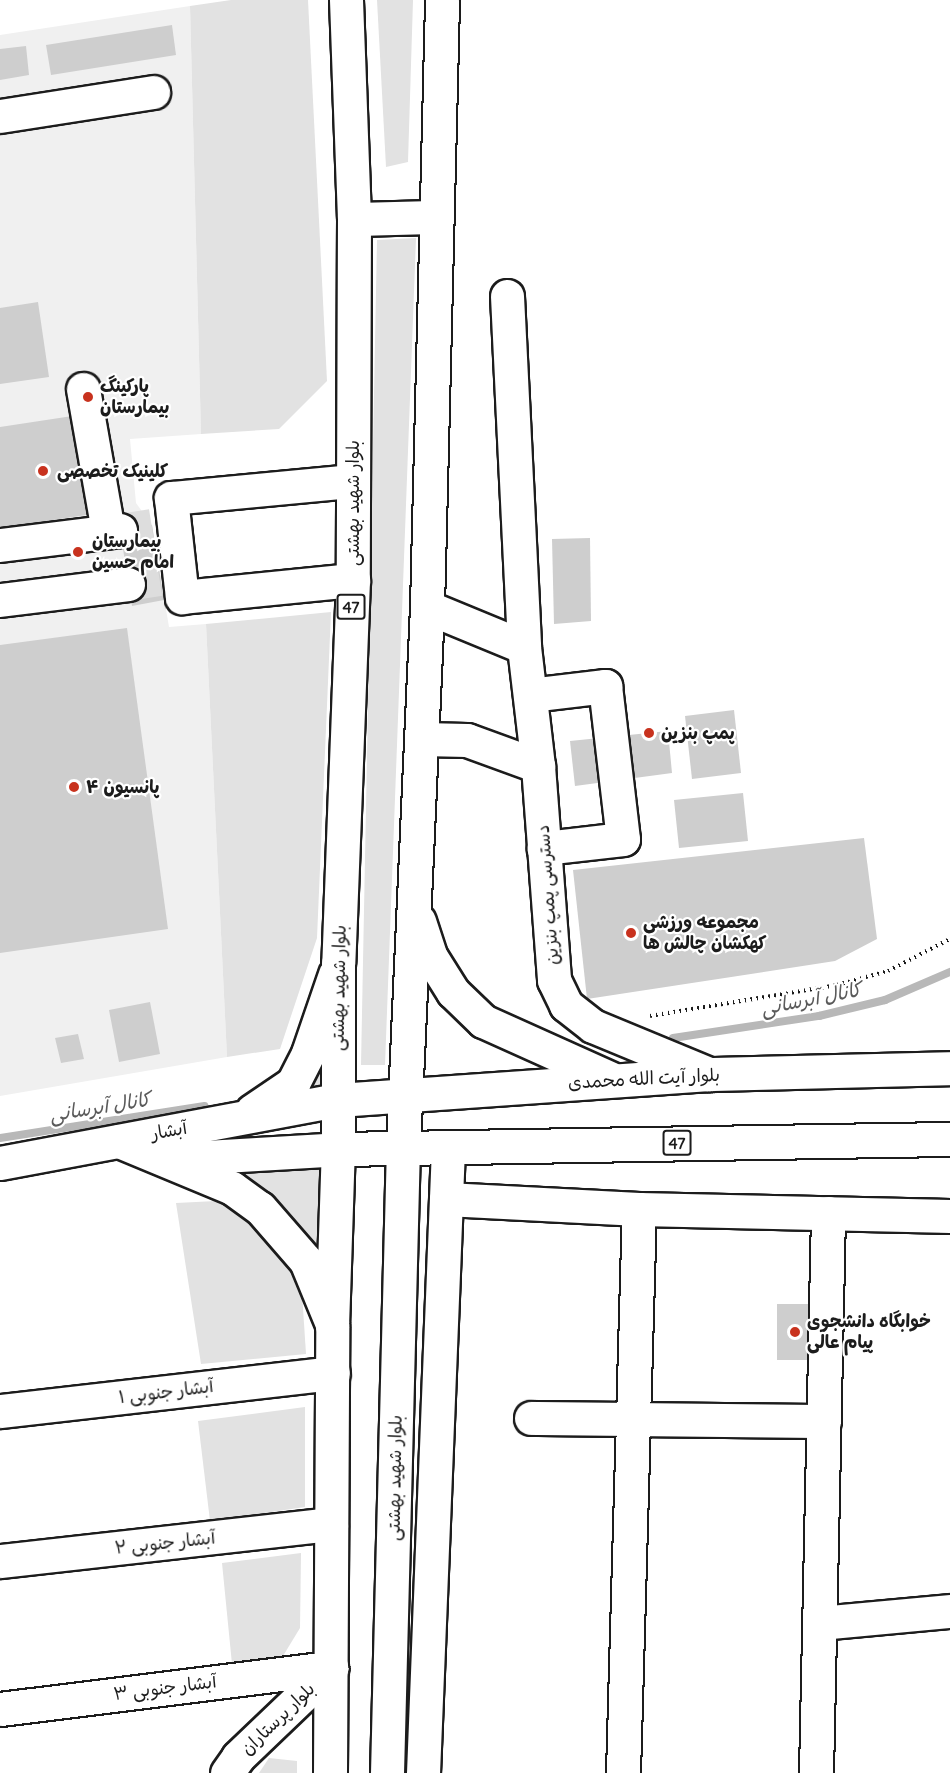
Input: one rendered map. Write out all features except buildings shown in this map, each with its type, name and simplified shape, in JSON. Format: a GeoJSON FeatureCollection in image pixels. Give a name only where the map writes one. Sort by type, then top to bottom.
{"type":"FeatureCollection","features":[{"type":"Feature","properties":{"kind":"main road","name":"بلوار شهید بهشتی"},"geometry":{"type":"LineString","coordinates":[[330,1773],[333,1326],[338,1149],[338,963],[352,579],[354,219],[346,0]]}},
{"type":"Feature","properties":{"kind":"main road","name":"بلوار شهید بهشتی"},"geometry":{"type":"LineString","coordinates":[[387,1773],[403,1146],[427,607],[442,0]]}},
{"type":"Feature","properties":{"kind":"main road"},"geometry":{"type":"LineString","coordinates":[[0,116],[153,92]]}},
{"type":"Feature","properties":{"kind":"main road"},"geometry":{"type":"LineString","coordinates":[[354,219],[435,217]]}},
{"type":"Feature","properties":{"kind":"main road","name":"دسترسی پمپ بنزین"},"geometry":{"type":"LineString","coordinates":[[507,296],[524,647],[538,766],[554,980],[566,1005],[593,1026],[709,1074]]}},
{"type":"Feature","properties":{"kind":"main road"},"geometry":{"type":"LineString","coordinates":[[0,545],[114,531],[83,389]]}},
{"type":"Feature","properties":{"kind":"main road"},"geometry":{"type":"LineString","coordinates":[[352,480],[171,498],[163,524],[170,578],[182,597],[352,579]]}},
{"type":"Feature","properties":{"kind":"main road"},"geometry":{"type":"LineString","coordinates":[[0,600],[128,584]]}},
{"type":"Feature","properties":{"kind":"main road"},"geometry":{"type":"LineString","coordinates":[[427,607],[524,647]]}},
{"type":"Feature","properties":{"kind":"main road"},"geometry":{"type":"LineString","coordinates":[[530,695],[605,686],[623,839],[544,848]]}},
{"type":"Feature","properties":{"kind":"main road"},"geometry":{"type":"LineString","coordinates":[[422,739],[467,740],[538,766]]}},
{"type":"Feature","properties":{"kind":"main road"},"geometry":{"type":"LineString","coordinates":[[415,876],[418,918],[431,957],[453,992],[483,1021],[614,1080]]}},
{"type":"Feature","properties":{"kind":"main road"},"geometry":{"type":"LineString","coordinates":[[238,1119],[274,1099],[293,1083],[308,1053],[338,963]]}},
{"type":"Feature","properties":{"kind":"main road","name":"بلوار آیت الله محمدی"},"geometry":{"type":"LineString","coordinates":[[338,1100],[709,1074],[950,1068]]}},
{"type":"Feature","properties":{"kind":"main road","name":"آبشار"},"geometry":{"type":"LineString","coordinates":[[0,1163],[338,1100]]}},
{"type":"Feature","properties":{"kind":"main road","name":"47"},"geometry":{"type":"LineString","coordinates":[[338,1149],[403,1146],[950,1139]]}},
{"type":"Feature","properties":{"kind":"main road"},"geometry":{"type":"LineString","coordinates":[[119,1141],[232,1188],[286,1233],[306,1261],[333,1326]]}},
{"type":"Feature","properties":{"kind":"main road"},"geometry":{"type":"LineString","coordinates":[[423,1773],[448,1147]]}},
{"type":"Feature","properties":{"kind":"main road"},"geometry":{"type":"LineString","coordinates":[[164,1160],[338,1149]]}},
{"type":"Feature","properties":{"kind":"main road"},"geometry":{"type":"LineString","coordinates":[[446,1199],[639,1209],[950,1216]]}},
{"type":"Feature","properties":{"kind":"main road"},"geometry":{"type":"LineString","coordinates":[[623,1773],[639,1209]]}},
{"type":"Feature","properties":{"kind":"main road"},"geometry":{"type":"LineString","coordinates":[[816,1773],[828,1213]]}},
{"type":"Feature","properties":{"kind":"main road","name":"آبشار جنوبی ۱"},"geometry":{"type":"LineString","coordinates":[[0,1411],[333,1373]]}},
{"type":"Feature","properties":{"kind":"main road"},"geometry":{"type":"LineString","coordinates":[[531,1418],[824,1420]]}},
{"type":"Feature","properties":{"kind":"main road","name":"آبشار جنوبی ۲"},"geometry":{"type":"LineString","coordinates":[[0,1561],[331,1524]]}},
{"type":"Feature","properties":{"kind":"main road"},"geometry":{"type":"LineString","coordinates":[[820,1623],[950,1611]]}},
{"type":"Feature","properties":{"kind":"main road","name":"آبشار جنوبی ۳"},"geometry":{"type":"LineString","coordinates":[[0,1709],[331,1668]]}},
{"type":"Feature","properties":{"kind":"main road","name":"بلوار پرستاران"},"geometry":{"type":"LineString","coordinates":[[228,1773],[238,1757],[331,1668]]}},
{"type":"Feature","properties":{"kind":"path"},"geometry":{"type":"LineString","coordinates":[[639,1018],[837,986],[888,971],[950,939]]}},
{"type":"Feature","properties":{"kind":"shaded area"},"geometry":{"type":"Polygon","coordinates":[[[231,0],[308,0],[327,381],[279,429],[201,434],[190,6],[231,0]]]}},
{"type":"Feature","properties":{"kind":"shaded area"},"geometry":{"type":"Polygon","coordinates":[[[377,0],[413,0],[408,162],[386,167],[377,0]]]}},
{"type":"Feature","properties":{"kind":"shaded area","name":"بیمارستان امام حسین"},"geometry":{"type":"Polygon","coordinates":[[[190,6],[201,434],[130,439],[136,503],[152,525],[169,627],[206,624],[227,1057],[0,1096],[0,35],[190,6]]]}},
{"type":"Feature","properties":{"kind":"shaded area"},"geometry":{"type":"Polygon","coordinates":[[[416,238],[385,1065],[361,1065],[377,240],[416,238]]]}},
{"type":"Feature","properties":{"kind":"shaded area"},"geometry":{"type":"Polygon","coordinates":[[[331,612],[317,938],[280,1049],[227,1057],[206,624],[331,612]]]}},
{"type":"Feature","properties":{"kind":"shaded area"},"geometry":{"type":"Polygon","coordinates":[[[324,1046],[325,1089],[301,1089],[324,1046]]]}},
{"type":"Feature","properties":{"kind":"shaded area"},"geometry":{"type":"Polygon","coordinates":[[[323,1167],[319,1261],[275,1198],[244,1174],[323,1167]]]}},
{"type":"Feature","properties":{"kind":"shaded area"},"geometry":{"type":"Polygon","coordinates":[[[216,1201],[261,1227],[292,1269],[302,1293],[306,1354],[201,1364],[176,1203],[216,1201]]]}},
{"type":"Feature","properties":{"kind":"shaded area"},"geometry":{"type":"Polygon","coordinates":[[[305,1407],[305,1507],[210,1521],[198,1421],[305,1407]]]}},
{"type":"Feature","properties":{"kind":"shaded area"},"geometry":{"type":"Polygon","coordinates":[[[301,1553],[300,1628],[283,1656],[232,1664],[222,1563],[301,1553]]]}},
{"type":"Feature","properties":{"kind":"shaded area"},"geometry":{"type":"Polygon","coordinates":[[[269,1758],[297,1761],[297,1773],[259,1773],[269,1758]]]}},
{"type":"Feature","properties":{"kind":"waterway","name":"کانال آبرسانی"},"geometry":{"type":"LineString","coordinates":[[673,1038],[819,1016],[885,1000],[950,972]]}},
{"type":"Feature","properties":{"kind":"waterway","name":"کانال آبرسانی"},"geometry":{"type":"LineString","coordinates":[[0,1138],[205,1106]]}},
{"type":"Feature","properties":{"kind":"tunnel"},"geometry":{"type":"LineString","coordinates":[[120,530],[152,525]]}},
{"type":"Feature","properties":{"kind":"tunnel"},"geometry":{"type":"LineString","coordinates":[[128,584],[160,579]]}},
{"type":"Feature","properties":{"kind":"place","name":"پارکینگ بیمارستان"},"geometry":{"type":"Point","coordinates":[88,397]}},
{"type":"Feature","properties":{"kind":"place","name":"کلینیک تخصصی"},"geometry":{"type":"Point","coordinates":[43,471]}},
{"type":"Feature","properties":{"kind":"place","name":"بیمارستان امام حسین"},"geometry":{"type":"Point","coordinates":[78,552]}},
{"type":"Feature","properties":{"kind":"place","name":"پمپ بنزین"},"geometry":{"type":"Point","coordinates":[649,733]}},
{"type":"Feature","properties":{"kind":"place","name":"پانسیون ۴"},"geometry":{"type":"Point","coordinates":[74,787]}},
{"type":"Feature","properties":{"kind":"place","name":"مجموعه ورزشی کهکشان چالش ها"},"geometry":{"type":"Point","coordinates":[631,933]}},
{"type":"Feature","properties":{"kind":"place","name":"خوابگاه دانشجوی پیام عالی"},"geometry":{"type":"Point","coordinates":[795,1332]}}]}
